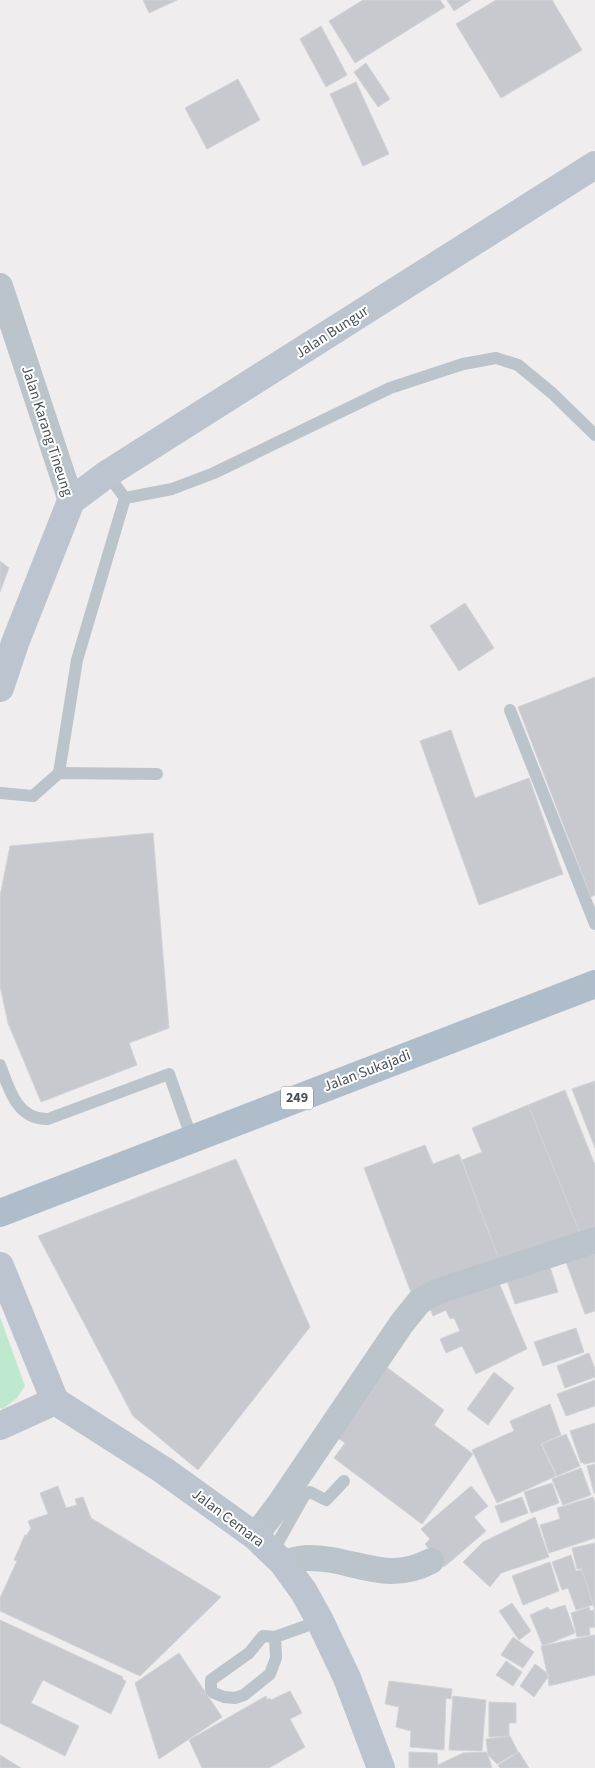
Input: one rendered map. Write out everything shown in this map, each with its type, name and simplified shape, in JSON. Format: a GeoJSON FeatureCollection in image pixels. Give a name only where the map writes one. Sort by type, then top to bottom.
{"type":"FeatureCollection","features":[{"type":"Feature","properties":{"kind":"main road","name":"Jalan Sukajadi"},"geometry":{"type":"LineString","coordinates":[[0,1213],[595,984]]}},
{"type":"Feature","properties":{"kind":"street","name":"Jalan Bungur"},"geometry":{"type":"LineString","coordinates":[[71,501],[107,474],[595,165]]}},
{"type":"Feature","properties":{"kind":"street","name":"Jalan Karang Tineung"},"geometry":{"type":"LineString","coordinates":[[0,286],[71,501],[7,639],[0,688]]}},
{"type":"Feature","properties":{"kind":"street"},"geometry":{"type":"LineString","coordinates":[[430,1561],[414,1568],[396,1572],[270,1551],[278,1506],[402,1323],[419,1302],[436,1292],[595,1240]]}},
{"type":"Feature","properties":{"kind":"street"},"geometry":{"type":"LineString","coordinates":[[0,1266],[55,1401],[0,1426]]}},
{"type":"Feature","properties":{"kind":"street","name":"Jalan Cemara"},"geometry":{"type":"LineString","coordinates":[[55,1401],[163,1470],[270,1551],[304,1592],[320,1621],[346,1678],[381,1768]]}},
{"type":"Feature","properties":{"kind":"lane"},"geometry":{"type":"LineString","coordinates":[[125,498],[172,489],[214,473],[390,388],[462,364],[496,358],[518,365],[552,393],[595,435]]}},
{"type":"Feature","properties":{"kind":"lane"},"geometry":{"type":"LineString","coordinates":[[107,474],[125,498]]}},
{"type":"Feature","properties":{"kind":"lane"},"geometry":{"type":"LineString","coordinates":[[0,793],[33,796],[58,773],[77,660],[125,498]]}},
{"type":"Feature","properties":{"kind":"lane"},"geometry":{"type":"LineString","coordinates":[[510,710],[595,924]]}},
{"type":"Feature","properties":{"kind":"lane"},"geometry":{"type":"LineString","coordinates":[[58,773],[157,774]]}},
{"type":"Feature","properties":{"kind":"lane"},"geometry":{"type":"LineString","coordinates":[[0,1065],[11,1094],[25,1113],[39,1119],[48,1119],[169,1074],[192,1139]]}},
{"type":"Feature","properties":{"kind":"lane"},"geometry":{"type":"LineString","coordinates":[[270,1551],[304,1496],[310,1492],[326,1500],[344,1481]]}},
{"type":"Feature","properties":{"kind":"lane"},"geometry":{"type":"LineString","coordinates":[[275,1637],[276,1658],[270,1674],[264,1679],[244,1695],[236,1698],[224,1697],[211,1690],[211,1680],[249,1653],[263,1636],[275,1637],[320,1621]]}},
{"type":"Feature","properties":{"kind":"green space"},"geometry":{"type":"Polygon","coordinates":[[[0,1317],[25,1386],[17,1398],[3,1409],[0,1408],[0,1317]]]}},
{"type":"Feature","properties":{"kind":"building"},"geometry":{"type":"Polygon","coordinates":[[[143,0],[177,0],[149,13],[143,0]]]}},
{"type":"Feature","properties":{"kind":"building"},"geometry":{"type":"Polygon","coordinates":[[[363,0],[440,0],[445,7],[355,63],[329,21],[363,0]]]}},
{"type":"Feature","properties":{"kind":"building"},"geometry":{"type":"Polygon","coordinates":[[[447,0],[471,0],[454,11],[447,0]]]}},
{"type":"Feature","properties":{"kind":"building"},"geometry":{"type":"Polygon","coordinates":[[[496,0],[552,0],[582,50],[501,98],[456,24],[496,0]]]}},
{"type":"Feature","properties":{"kind":"building"},"geometry":{"type":"Polygon","coordinates":[[[321,26],[347,75],[326,87],[300,39],[321,26]]]}},
{"type":"Feature","properties":{"kind":"building"},"geometry":{"type":"Polygon","coordinates":[[[366,63],[390,99],[378,107],[354,72],[366,63]]]}},
{"type":"Feature","properties":{"kind":"building"},"geometry":{"type":"Polygon","coordinates":[[[238,79],[260,120],[207,149],[185,108],[238,79]]]}},
{"type":"Feature","properties":{"kind":"building"},"geometry":{"type":"Polygon","coordinates":[[[356,82],[389,154],[363,166],[330,94],[356,82]]]}},
{"type":"Feature","properties":{"kind":"building"},"geometry":{"type":"Polygon","coordinates":[[[0,561],[9,568],[0,592],[0,561]]]}},
{"type":"Feature","properties":{"kind":"building"},"geometry":{"type":"Polygon","coordinates":[[[465,603],[494,648],[459,671],[430,626],[465,603]]]}},
{"type":"Feature","properties":{"kind":"building"},"geometry":{"type":"Polygon","coordinates":[[[595,677],[595,895],[591,897],[518,707],[595,677]]]}},
{"type":"Feature","properties":{"kind":"building"},"geometry":{"type":"Polygon","coordinates":[[[451,730],[475,798],[529,778],[563,874],[479,905],[420,741],[451,730]]]}},
{"type":"Feature","properties":{"kind":"building"},"geometry":{"type":"Polygon","coordinates":[[[153,833],[169,1028],[129,1043],[137,1065],[41,1102],[8,1023],[0,986],[0,896],[10,846],[153,833]]]}},
{"type":"Feature","properties":{"kind":"building"},"geometry":{"type":"Polygon","coordinates":[[[595,1081],[595,1148],[572,1089],[595,1081]]]}},
{"type":"Feature","properties":{"kind":"building"},"geometry":{"type":"Polygon","coordinates":[[[565,1090],[595,1165],[595,1227],[580,1233],[528,1105],[565,1090]]]}},
{"type":"Feature","properties":{"kind":"building"},"geometry":{"type":"Polygon","coordinates":[[[528,1105],[580,1233],[500,1262],[462,1160],[482,1152],[472,1128],[528,1105]]]}},
{"type":"Feature","properties":{"kind":"building"},"geometry":{"type":"Polygon","coordinates":[[[425,1145],[433,1164],[459,1154],[500,1262],[412,1295],[364,1168],[425,1145]]]}},
{"type":"Feature","properties":{"kind":"building"},"geometry":{"type":"Polygon","coordinates":[[[236,1159],[310,1327],[198,1470],[133,1416],[38,1236],[236,1159]]]}},
{"type":"Feature","properties":{"kind":"building"},"geometry":{"type":"Polygon","coordinates":[[[595,1252],[595,1311],[585,1314],[566,1262],[595,1252]]]}},
{"type":"Feature","properties":{"kind":"building"},"geometry":{"type":"Polygon","coordinates":[[[549,1264],[558,1292],[515,1304],[505,1275],[549,1264]]]}},
{"type":"Feature","properties":{"kind":"building"},"geometry":{"type":"Polygon","coordinates":[[[497,1278],[527,1349],[476,1374],[462,1346],[446,1353],[440,1339],[460,1331],[454,1318],[450,1319],[446,1310],[433,1316],[429,1305],[497,1278]]]}},
{"type":"Feature","properties":{"kind":"building"},"geometry":{"type":"Polygon","coordinates":[[[576,1328],[584,1352],[543,1366],[534,1342],[576,1328]]]}},
{"type":"Feature","properties":{"kind":"building"},"geometry":{"type":"Polygon","coordinates":[[[589,1353],[595,1369],[595,1377],[565,1388],[557,1366],[589,1353]]]}},
{"type":"Feature","properties":{"kind":"building"},"geometry":{"type":"Polygon","coordinates":[[[381,1363],[444,1410],[434,1425],[473,1454],[422,1524],[334,1458],[345,1443],[338,1438],[376,1385],[369,1380],[381,1363]]]}},
{"type":"Feature","properties":{"kind":"building"},"geometry":{"type":"Polygon","coordinates":[[[494,1372],[514,1388],[488,1425],[467,1409],[494,1372]]]}},
{"type":"Feature","properties":{"kind":"building"},"geometry":{"type":"Polygon","coordinates":[[[595,1380],[595,1406],[566,1416],[557,1394],[595,1380]]]}},
{"type":"Feature","properties":{"kind":"building"},"geometry":{"type":"Polygon","coordinates":[[[550,1404],[561,1435],[541,1444],[556,1476],[497,1503],[472,1450],[514,1431],[510,1421],[550,1404]]]}},
{"type":"Feature","properties":{"kind":"building"},"geometry":{"type":"Polygon","coordinates":[[[595,1423],[595,1462],[584,1464],[583,1462],[581,1463],[570,1431],[595,1423]]]}},
{"type":"Feature","properties":{"kind":"building"},"geometry":{"type":"Polygon","coordinates":[[[566,1434],[580,1466],[557,1476],[542,1444],[566,1434]]]}},
{"type":"Feature","properties":{"kind":"building"},"geometry":{"type":"Polygon","coordinates":[[[595,1464],[595,1493],[594,1493],[587,1466],[595,1464]]]}},
{"type":"Feature","properties":{"kind":"building"},"geometry":{"type":"Polygon","coordinates":[[[581,1468],[591,1495],[563,1505],[552,1479],[581,1468]]]}},
{"type":"Feature","properties":{"kind":"building"},"geometry":{"type":"Polygon","coordinates":[[[552,1483],[559,1503],[531,1513],[524,1492],[552,1483]]]}},
{"type":"Feature","properties":{"kind":"building"},"geometry":{"type":"Polygon","coordinates":[[[58,1486],[66,1508],[77,1505],[75,1499],[83,1497],[91,1518],[221,1597],[140,1676],[0,1611],[0,1598],[17,1561],[14,1560],[25,1535],[27,1535],[31,1528],[28,1521],[48,1514],[40,1493],[58,1486]]]}},
{"type":"Feature","properties":{"kind":"building"},"geometry":{"type":"Polygon","coordinates":[[[471,1486],[488,1506],[474,1517],[486,1531],[444,1567],[425,1544],[430,1539],[421,1529],[471,1486]]]}},
{"type":"Feature","properties":{"kind":"building"},"geometry":{"type":"Polygon","coordinates":[[[522,1497],[528,1513],[501,1523],[495,1506],[522,1497]]]}},
{"type":"Feature","properties":{"kind":"building"},"geometry":{"type":"Polygon","coordinates":[[[593,1497],[595,1503],[595,1538],[549,1553],[540,1525],[560,1519],[557,1508],[593,1497]]]}},
{"type":"Feature","properties":{"kind":"building"},"geometry":{"type":"Polygon","coordinates":[[[535,1517],[549,1557],[501,1573],[490,1587],[463,1562],[483,1542],[535,1517]]]}},
{"type":"Feature","properties":{"kind":"building"},"geometry":{"type":"Polygon","coordinates":[[[595,1543],[595,1611],[582,1569],[577,1569],[572,1548],[595,1543]]]}},
{"type":"Feature","properties":{"kind":"building"},"geometry":{"type":"Polygon","coordinates":[[[571,1555],[576,1571],[582,1570],[593,1605],[576,1610],[568,1588],[562,1590],[552,1562],[571,1555]]]}},
{"type":"Feature","properties":{"kind":"building"},"geometry":{"type":"Polygon","coordinates":[[[550,1562],[559,1591],[523,1605],[512,1576],[550,1562]]]}},
{"type":"Feature","properties":{"kind":"building"},"geometry":{"type":"Polygon","coordinates":[[[512,1603],[531,1631],[519,1640],[499,1611],[512,1603]]]}},
{"type":"Feature","properties":{"kind":"building"},"geometry":{"type":"Polygon","coordinates":[[[565,1605],[575,1633],[543,1646],[530,1615],[548,1607],[550,1610],[565,1605]]]}},
{"type":"Feature","properties":{"kind":"building"},"geometry":{"type":"Polygon","coordinates":[[[589,1607],[590,1611],[594,1610],[595,1627],[589,1628],[590,1635],[577,1637],[571,1613],[589,1607]]]}},
{"type":"Feature","properties":{"kind":"building"},"geometry":{"type":"Polygon","coordinates":[[[0,1620],[123,1677],[122,1679],[126,1681],[111,1714],[43,1680],[31,1703],[79,1726],[65,1756],[0,1723],[0,1620]]]}},
{"type":"Feature","properties":{"kind":"building"},"geometry":{"type":"Polygon","coordinates":[[[595,1635],[595,1675],[549,1686],[549,1675],[541,1646],[595,1635]]]}},
{"type":"Feature","properties":{"kind":"building"},"geometry":{"type":"Polygon","coordinates":[[[513,1637],[534,1652],[523,1668],[501,1655],[513,1637]]]}},
{"type":"Feature","properties":{"kind":"building"},"geometry":{"type":"Polygon","coordinates":[[[179,1653],[222,1717],[159,1759],[135,1683],[179,1653]]]}},
{"type":"Feature","properties":{"kind":"building"},"geometry":{"type":"Polygon","coordinates":[[[506,1661],[522,1672],[513,1686],[496,1675],[506,1661]]]}},
{"type":"Feature","properties":{"kind":"building"},"geometry":{"type":"Polygon","coordinates":[[[535,1664],[547,1673],[548,1677],[534,1697],[520,1686],[535,1664]]]}},
{"type":"Feature","properties":{"kind":"building"},"geometry":{"type":"Polygon","coordinates":[[[389,1681],[452,1689],[451,1699],[446,1698],[444,1750],[410,1747],[411,1731],[396,1727],[399,1707],[385,1704],[389,1681]]]}},
{"type":"Feature","properties":{"kind":"building"},"geometry":{"type":"Polygon","coordinates":[[[290,1691],[302,1713],[290,1719],[305,1747],[269,1768],[202,1768],[189,1740],[266,1696],[267,1700],[270,1698],[271,1700],[290,1691]]]}},
{"type":"Feature","properties":{"kind":"building"},"geometry":{"type":"Polygon","coordinates":[[[453,1696],[486,1700],[482,1751],[449,1750],[453,1696]]]}},
{"type":"Feature","properties":{"kind":"building"},"geometry":{"type":"Polygon","coordinates":[[[489,1702],[516,1703],[516,1723],[509,1723],[509,1736],[489,1737],[489,1702]]]}},
{"type":"Feature","properties":{"kind":"building"},"geometry":{"type":"Polygon","coordinates":[[[510,1736],[518,1752],[497,1764],[488,1755],[486,1739],[510,1736]]]}},
{"type":"Feature","properties":{"kind":"building"},"geometry":{"type":"Polygon","coordinates":[[[409,1752],[437,1753],[438,1768],[409,1768],[409,1752]]]}},
{"type":"Feature","properties":{"kind":"building"},"geometry":{"type":"Polygon","coordinates":[[[487,1752],[492,1768],[438,1768],[438,1765],[463,1753],[487,1752]]]}},
{"type":"Feature","properties":{"kind":"building"},"geometry":{"type":"Polygon","coordinates":[[[519,1752],[529,1768],[500,1768],[498,1765],[519,1752]]]}},
{"type":"Feature","properties":{"kind":"building"},"geometry":{"type":"Polygon","coordinates":[[[0,1755],[21,1768],[0,1768],[0,1755]]]}}]}
